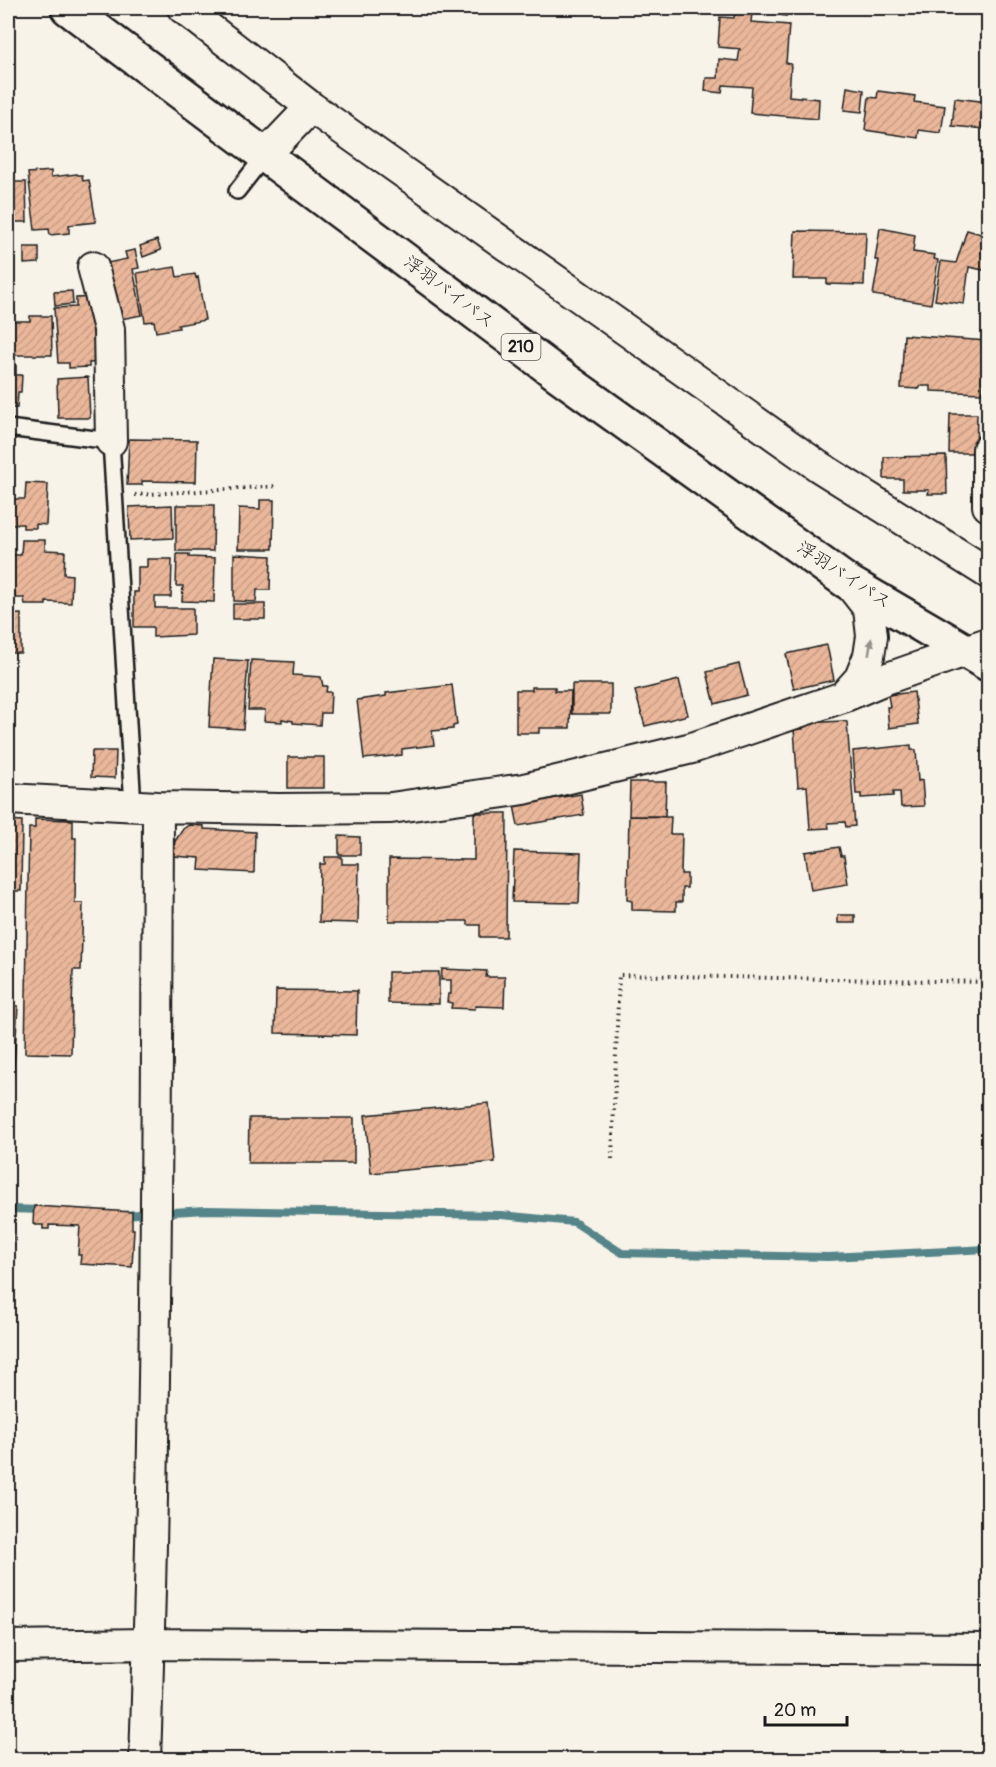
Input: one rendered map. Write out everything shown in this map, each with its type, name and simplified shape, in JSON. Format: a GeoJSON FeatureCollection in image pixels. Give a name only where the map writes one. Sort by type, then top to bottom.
{"type":"FeatureCollection","features":[{"type":"Feature","properties":{"kind":"highway","name":"浮羽バイパス"},"geometry":{"type":"LineString","coordinates":[[68,8],[266,154],[556,374],[846,580],[981,652]]}},
{"type":"Feature","properties":{"kind":"street"},"geometry":{"type":"LineString","coordinates":[[183,8],[311,106],[818,466],[988,573]]}},
{"type":"Feature","properties":{"kind":"street"},"geometry":{"type":"LineString","coordinates":[[266,154],[311,106]]}},
{"type":"Feature","properties":{"kind":"street"},"geometry":{"type":"LineString","coordinates":[[93,267],[109,329],[111,441]]}},
{"type":"Feature","properties":{"kind":"street"},"geometry":{"type":"LineString","coordinates":[[988,449],[988,506]]}},
{"type":"Feature","properties":{"kind":"street"},"geometry":{"type":"LineString","coordinates":[[843,697],[860,678],[869,656],[872,636],[869,609],[846,580]]}},
{"type":"Feature","properties":{"kind":"street"},"geometry":{"type":"LineString","coordinates":[[8,799],[146,807],[391,808],[524,789],[692,748],[843,697],[888,678],[981,652]]}},
{"type":"Feature","properties":{"kind":"street"},"geometry":{"type":"LineString","coordinates":[[145,1760],[157,1238],[146,807]]}},
{"type":"Feature","properties":{"kind":"street"},"geometry":{"type":"LineString","coordinates":[[8,1646],[149,1644],[988,1649]]}},
{"type":"Feature","properties":{"kind":"lane"},"geometry":{"type":"LineString","coordinates":[[237,191],[266,154]]}},
{"type":"Feature","properties":{"kind":"lane"},"geometry":{"type":"LineString","coordinates":[[8,428],[111,441],[113,496],[146,807]]}},
{"type":"Feature","properties":{"kind":"path"},"geometry":{"type":"LineString","coordinates":[[113,496],[278,486]]}},
{"type":"Feature","properties":{"kind":"path"},"geometry":{"type":"LineString","coordinates":[[612,1159],[619,975],[988,982]]}},
{"type":"Feature","properties":{"kind":"building"},"geometry":{"type":"Polygon","coordinates":[[[746,8],[788,8],[786,16],[746,8]]]}},
{"type":"Feature","properties":{"kind":"building"},"geometry":{"type":"Polygon","coordinates":[[[735,11],[752,13],[751,22],[789,25],[786,63],[791,64],[789,96],[819,99],[818,119],[750,113],[752,87],[723,85],[722,93],[705,91],[706,78],[718,78],[719,59],[738,61],[740,49],[718,47],[720,17],[734,18],[735,11]]]}},
{"type":"Feature","properties":{"kind":"building"},"geometry":{"type":"Polygon","coordinates":[[[847,87],[864,90],[862,112],[844,110],[847,87]]]}},
{"type":"Feature","properties":{"kind":"building"},"geometry":{"type":"Polygon","coordinates":[[[878,91],[915,96],[914,102],[945,106],[941,133],[919,130],[918,138],[865,130],[869,97],[877,98],[878,91]]]}},
{"type":"Feature","properties":{"kind":"building"},"geometry":{"type":"Polygon","coordinates":[[[955,98],[988,102],[985,129],[952,126],[955,98]]]}},
{"type":"Feature","properties":{"kind":"building"},"geometry":{"type":"Polygon","coordinates":[[[51,171],[51,177],[77,174],[82,175],[83,181],[89,180],[96,222],[69,225],[69,233],[50,235],[49,229],[35,230],[28,173],[51,171]]]}},
{"type":"Feature","properties":{"kind":"building"},"geometry":{"type":"Polygon","coordinates":[[[8,182],[26,182],[27,222],[8,222],[8,182]]]}},
{"type":"Feature","properties":{"kind":"building"},"geometry":{"type":"Polygon","coordinates":[[[880,228],[915,235],[913,252],[935,255],[934,259],[938,260],[931,304],[873,295],[879,260],[875,260],[880,228]]]}},
{"type":"Feature","properties":{"kind":"building"},"geometry":{"type":"Polygon","coordinates":[[[967,230],[988,236],[988,271],[969,267],[964,304],[935,300],[941,261],[956,263],[967,230]]]}},
{"type":"Feature","properties":{"kind":"building"},"geometry":{"type":"Polygon","coordinates":[[[795,231],[866,232],[864,285],[827,284],[827,279],[793,279],[795,231]]]}},
{"type":"Feature","properties":{"kind":"building"},"geometry":{"type":"Polygon","coordinates":[[[8,238],[13,296],[8,297],[8,238]]]}},
{"type":"Feature","properties":{"kind":"building"},"geometry":{"type":"Polygon","coordinates":[[[157,240],[161,250],[143,257],[140,246],[157,240]]]}},
{"type":"Feature","properties":{"kind":"building"},"geometry":{"type":"Polygon","coordinates":[[[24,247],[39,247],[39,263],[24,264],[24,247]]]}},
{"type":"Feature","properties":{"kind":"building"},"geometry":{"type":"Polygon","coordinates":[[[135,250],[139,268],[133,269],[142,315],[115,320],[107,263],[127,259],[125,252],[135,250]]]}},
{"type":"Feature","properties":{"kind":"building"},"geometry":{"type":"Polygon","coordinates":[[[175,267],[177,277],[195,274],[196,278],[198,277],[205,320],[156,332],[154,321],[145,322],[137,273],[175,267]]]}},
{"type":"Feature","properties":{"kind":"building"},"geometry":{"type":"Polygon","coordinates":[[[72,291],[73,304],[55,306],[54,292],[72,291]]]}},
{"type":"Feature","properties":{"kind":"building"},"geometry":{"type":"Polygon","coordinates":[[[94,297],[99,362],[89,363],[89,367],[69,368],[69,363],[58,363],[54,308],[76,307],[76,298],[94,297]]]}},
{"type":"Feature","properties":{"kind":"building"},"geometry":{"type":"Polygon","coordinates":[[[30,316],[51,316],[52,355],[8,355],[8,321],[30,321],[30,316]]]}},
{"type":"Feature","properties":{"kind":"building"},"geometry":{"type":"Polygon","coordinates":[[[904,335],[987,341],[982,393],[931,391],[931,386],[920,386],[919,389],[901,388],[904,335]]]}},
{"type":"Feature","properties":{"kind":"building"},"geometry":{"type":"Polygon","coordinates":[[[8,364],[16,364],[16,375],[22,375],[17,408],[8,408],[8,364]]]}},
{"type":"Feature","properties":{"kind":"building"},"geometry":{"type":"Polygon","coordinates":[[[88,377],[90,418],[58,418],[57,379],[88,377]]]}},
{"type":"Feature","properties":{"kind":"building"},"geometry":{"type":"Polygon","coordinates":[[[950,414],[977,414],[976,453],[949,453],[950,414]]]}},
{"type":"Feature","properties":{"kind":"building"},"geometry":{"type":"Polygon","coordinates":[[[129,439],[197,440],[196,482],[142,481],[142,485],[127,485],[129,439]]]}},
{"type":"Feature","properties":{"kind":"building"},"geometry":{"type":"Polygon","coordinates":[[[946,456],[947,494],[928,494],[929,490],[903,490],[903,479],[884,479],[884,457],[946,456]]]}},
{"type":"Feature","properties":{"kind":"building"},"geometry":{"type":"Polygon","coordinates":[[[26,483],[48,484],[46,525],[36,524],[36,528],[23,528],[23,524],[9,524],[8,499],[25,499],[26,483]]]}},
{"type":"Feature","properties":{"kind":"building"},"geometry":{"type":"Polygon","coordinates":[[[260,500],[274,500],[273,549],[238,549],[239,508],[260,509],[260,500]]]}},
{"type":"Feature","properties":{"kind":"building"},"geometry":{"type":"Polygon","coordinates":[[[172,505],[173,538],[130,540],[129,507],[172,505]]]}},
{"type":"Feature","properties":{"kind":"building"},"geometry":{"type":"Polygon","coordinates":[[[176,505],[214,505],[213,551],[176,551],[176,505]]]}},
{"type":"Feature","properties":{"kind":"building"},"geometry":{"type":"Polygon","coordinates":[[[22,540],[45,540],[45,550],[65,551],[64,574],[72,575],[71,603],[46,602],[46,605],[25,605],[24,598],[14,598],[15,592],[8,592],[9,555],[21,555],[22,540]]]}},
{"type":"Feature","properties":{"kind":"building"},"geometry":{"type":"Polygon","coordinates":[[[177,554],[215,558],[214,602],[182,601],[183,586],[176,586],[177,554]]]}},
{"type":"Feature","properties":{"kind":"building"},"geometry":{"type":"Polygon","coordinates":[[[234,554],[271,556],[270,590],[257,590],[256,602],[234,601],[234,554]]]}},
{"type":"Feature","properties":{"kind":"building"},"geometry":{"type":"Polygon","coordinates":[[[147,559],[172,559],[171,597],[155,597],[155,608],[193,608],[193,635],[153,637],[153,627],[134,627],[134,592],[138,592],[138,567],[147,567],[147,559]]]}},
{"type":"Feature","properties":{"kind":"building"},"geometry":{"type":"Polygon","coordinates":[[[233,604],[265,604],[265,619],[233,619],[233,604]]]}},
{"type":"Feature","properties":{"kind":"building"},"geometry":{"type":"Polygon","coordinates":[[[21,614],[21,653],[8,653],[8,615],[21,614]]]}},
{"type":"Feature","properties":{"kind":"building"},"geometry":{"type":"Polygon","coordinates":[[[827,645],[834,680],[794,689],[786,654],[827,645]]]}},
{"type":"Feature","properties":{"kind":"building"},"geometry":{"type":"Polygon","coordinates":[[[213,659],[248,661],[243,729],[209,727],[213,659]]]}},
{"type":"Feature","properties":{"kind":"building"},"geometry":{"type":"Polygon","coordinates":[[[251,660],[294,662],[293,675],[321,677],[323,686],[327,686],[326,692],[331,692],[330,713],[321,713],[320,725],[293,723],[293,721],[282,719],[282,722],[264,721],[265,710],[248,710],[251,660]]]}},
{"type":"Feature","properties":{"kind":"building"},"geometry":{"type":"Polygon","coordinates":[[[739,664],[747,695],[715,704],[707,672],[739,664]]]}},
{"type":"Feature","properties":{"kind":"building"},"geometry":{"type":"Polygon","coordinates":[[[679,680],[688,715],[645,726],[635,691],[679,680]]]}},
{"type":"Feature","properties":{"kind":"building"},"geometry":{"type":"Polygon","coordinates":[[[572,684],[611,684],[611,714],[572,714],[572,684]]]}},
{"type":"Feature","properties":{"kind":"building"},"geometry":{"type":"Polygon","coordinates":[[[452,685],[457,725],[453,726],[453,729],[432,731],[434,745],[402,749],[402,755],[364,759],[357,700],[386,696],[386,693],[452,685]]]}},
{"type":"Feature","properties":{"kind":"building"},"geometry":{"type":"Polygon","coordinates":[[[532,687],[555,687],[555,691],[571,691],[570,728],[539,728],[539,733],[516,733],[516,690],[532,690],[532,687]]]}},
{"type":"Feature","properties":{"kind":"building"},"geometry":{"type":"Polygon","coordinates":[[[914,692],[918,724],[889,728],[888,695],[914,692]]]}},
{"type":"Feature","properties":{"kind":"building"},"geometry":{"type":"Polygon","coordinates":[[[847,722],[855,826],[846,827],[845,822],[828,823],[829,828],[810,829],[807,786],[798,787],[794,729],[803,729],[803,725],[808,725],[807,723],[847,722]]]}},
{"type":"Feature","properties":{"kind":"building"},"geometry":{"type":"Polygon","coordinates":[[[911,745],[911,750],[916,750],[918,781],[922,780],[924,806],[901,807],[900,792],[893,792],[893,796],[861,798],[861,794],[856,794],[853,751],[911,745]]]}},
{"type":"Feature","properties":{"kind":"building"},"geometry":{"type":"Polygon","coordinates":[[[92,751],[116,751],[115,778],[91,777],[92,751]]]}},
{"type":"Feature","properties":{"kind":"building"},"geometry":{"type":"Polygon","coordinates":[[[288,757],[324,757],[324,788],[288,788],[288,757]]]}},
{"type":"Feature","properties":{"kind":"building"},"geometry":{"type":"Polygon","coordinates":[[[630,782],[666,782],[665,816],[629,816],[630,782]]]}},
{"type":"Feature","properties":{"kind":"building"},"geometry":{"type":"Polygon","coordinates":[[[581,794],[584,815],[518,826],[514,805],[581,794]]]}},
{"type":"Feature","properties":{"kind":"building"},"geometry":{"type":"Polygon","coordinates":[[[474,813],[507,813],[506,937],[480,937],[480,925],[468,925],[468,921],[389,921],[389,859],[474,860],[474,813]]]}},
{"type":"Feature","properties":{"kind":"building"},"geometry":{"type":"Polygon","coordinates":[[[629,816],[671,817],[670,834],[682,834],[681,874],[687,874],[687,888],[682,888],[682,902],[676,902],[676,911],[632,910],[632,901],[627,900],[629,816]]]}},
{"type":"Feature","properties":{"kind":"building"},"geometry":{"type":"Polygon","coordinates":[[[35,819],[73,820],[73,838],[76,838],[75,903],[83,903],[81,970],[73,970],[71,1054],[25,1053],[29,828],[35,828],[35,819]]]}},
{"type":"Feature","properties":{"kind":"building"},"geometry":{"type":"Polygon","coordinates":[[[8,820],[22,821],[21,891],[8,891],[8,820]]]}},
{"type":"Feature","properties":{"kind":"building"},"geometry":{"type":"Polygon","coordinates":[[[189,825],[204,826],[204,829],[255,832],[254,873],[199,870],[200,858],[173,856],[175,841],[183,829],[189,825]]]}},
{"type":"Feature","properties":{"kind":"building"},"geometry":{"type":"Polygon","coordinates":[[[339,836],[360,837],[360,855],[339,855],[339,836]]]}},
{"type":"Feature","properties":{"kind":"building"},"geometry":{"type":"Polygon","coordinates":[[[839,847],[841,856],[844,856],[848,884],[811,890],[805,852],[839,847]]]}},
{"type":"Feature","properties":{"kind":"building"},"geometry":{"type":"Polygon","coordinates":[[[514,851],[581,853],[579,903],[512,902],[514,851]]]}},
{"type":"Feature","properties":{"kind":"building"},"geometry":{"type":"Polygon","coordinates":[[[325,857],[342,857],[342,864],[359,864],[358,923],[319,922],[320,864],[325,864],[325,857]]]}},
{"type":"Feature","properties":{"kind":"building"},"geometry":{"type":"Polygon","coordinates":[[[838,915],[855,915],[855,923],[838,923],[838,915]]]}},
{"type":"Feature","properties":{"kind":"building"},"geometry":{"type":"Polygon","coordinates":[[[442,969],[487,971],[486,977],[505,977],[504,1007],[451,1008],[452,1003],[447,1002],[448,994],[451,994],[451,980],[441,980],[442,969]]]}},
{"type":"Feature","properties":{"kind":"building"},"geometry":{"type":"Polygon","coordinates":[[[388,972],[439,972],[439,1004],[388,1003],[388,972]]]}},
{"type":"Feature","properties":{"kind":"building"},"geometry":{"type":"Polygon","coordinates":[[[276,990],[357,991],[356,1035],[275,1033],[276,990]]]}},
{"type":"Feature","properties":{"kind":"building"},"geometry":{"type":"Polygon","coordinates":[[[8,1006],[18,1006],[13,1080],[8,1079],[8,1006]]]}},
{"type":"Feature","properties":{"kind":"building"},"geometry":{"type":"Polygon","coordinates":[[[489,1103],[495,1162],[371,1173],[365,1115],[489,1103]]]}},
{"type":"Feature","properties":{"kind":"building"},"geometry":{"type":"Polygon","coordinates":[[[249,1118],[354,1118],[354,1163],[248,1163],[249,1118]]]}},
{"type":"Feature","properties":{"kind":"building"},"geometry":{"type":"Polygon","coordinates":[[[34,1206],[132,1212],[132,1229],[134,1229],[132,1267],[80,1264],[81,1255],[78,1255],[80,1226],[49,1225],[49,1229],[43,1229],[43,1225],[33,1223],[34,1206]]]}},
{"type":"Feature","properties":{"kind":"building"},"geometry":{"type":"Polygon","coordinates":[[[8,1218],[13,1218],[13,1247],[8,1246],[8,1218]]]}},
{"type":"Feature","properties":{"kind":"waterway"},"geometry":{"type":"LineString","coordinates":[[8,1209],[43,1210]]}},
{"type":"Feature","properties":{"kind":"waterway"},"geometry":{"type":"LineString","coordinates":[[123,1215],[206,1210],[501,1215],[574,1222],[622,1253],[829,1257],[988,1249]]}}]}
